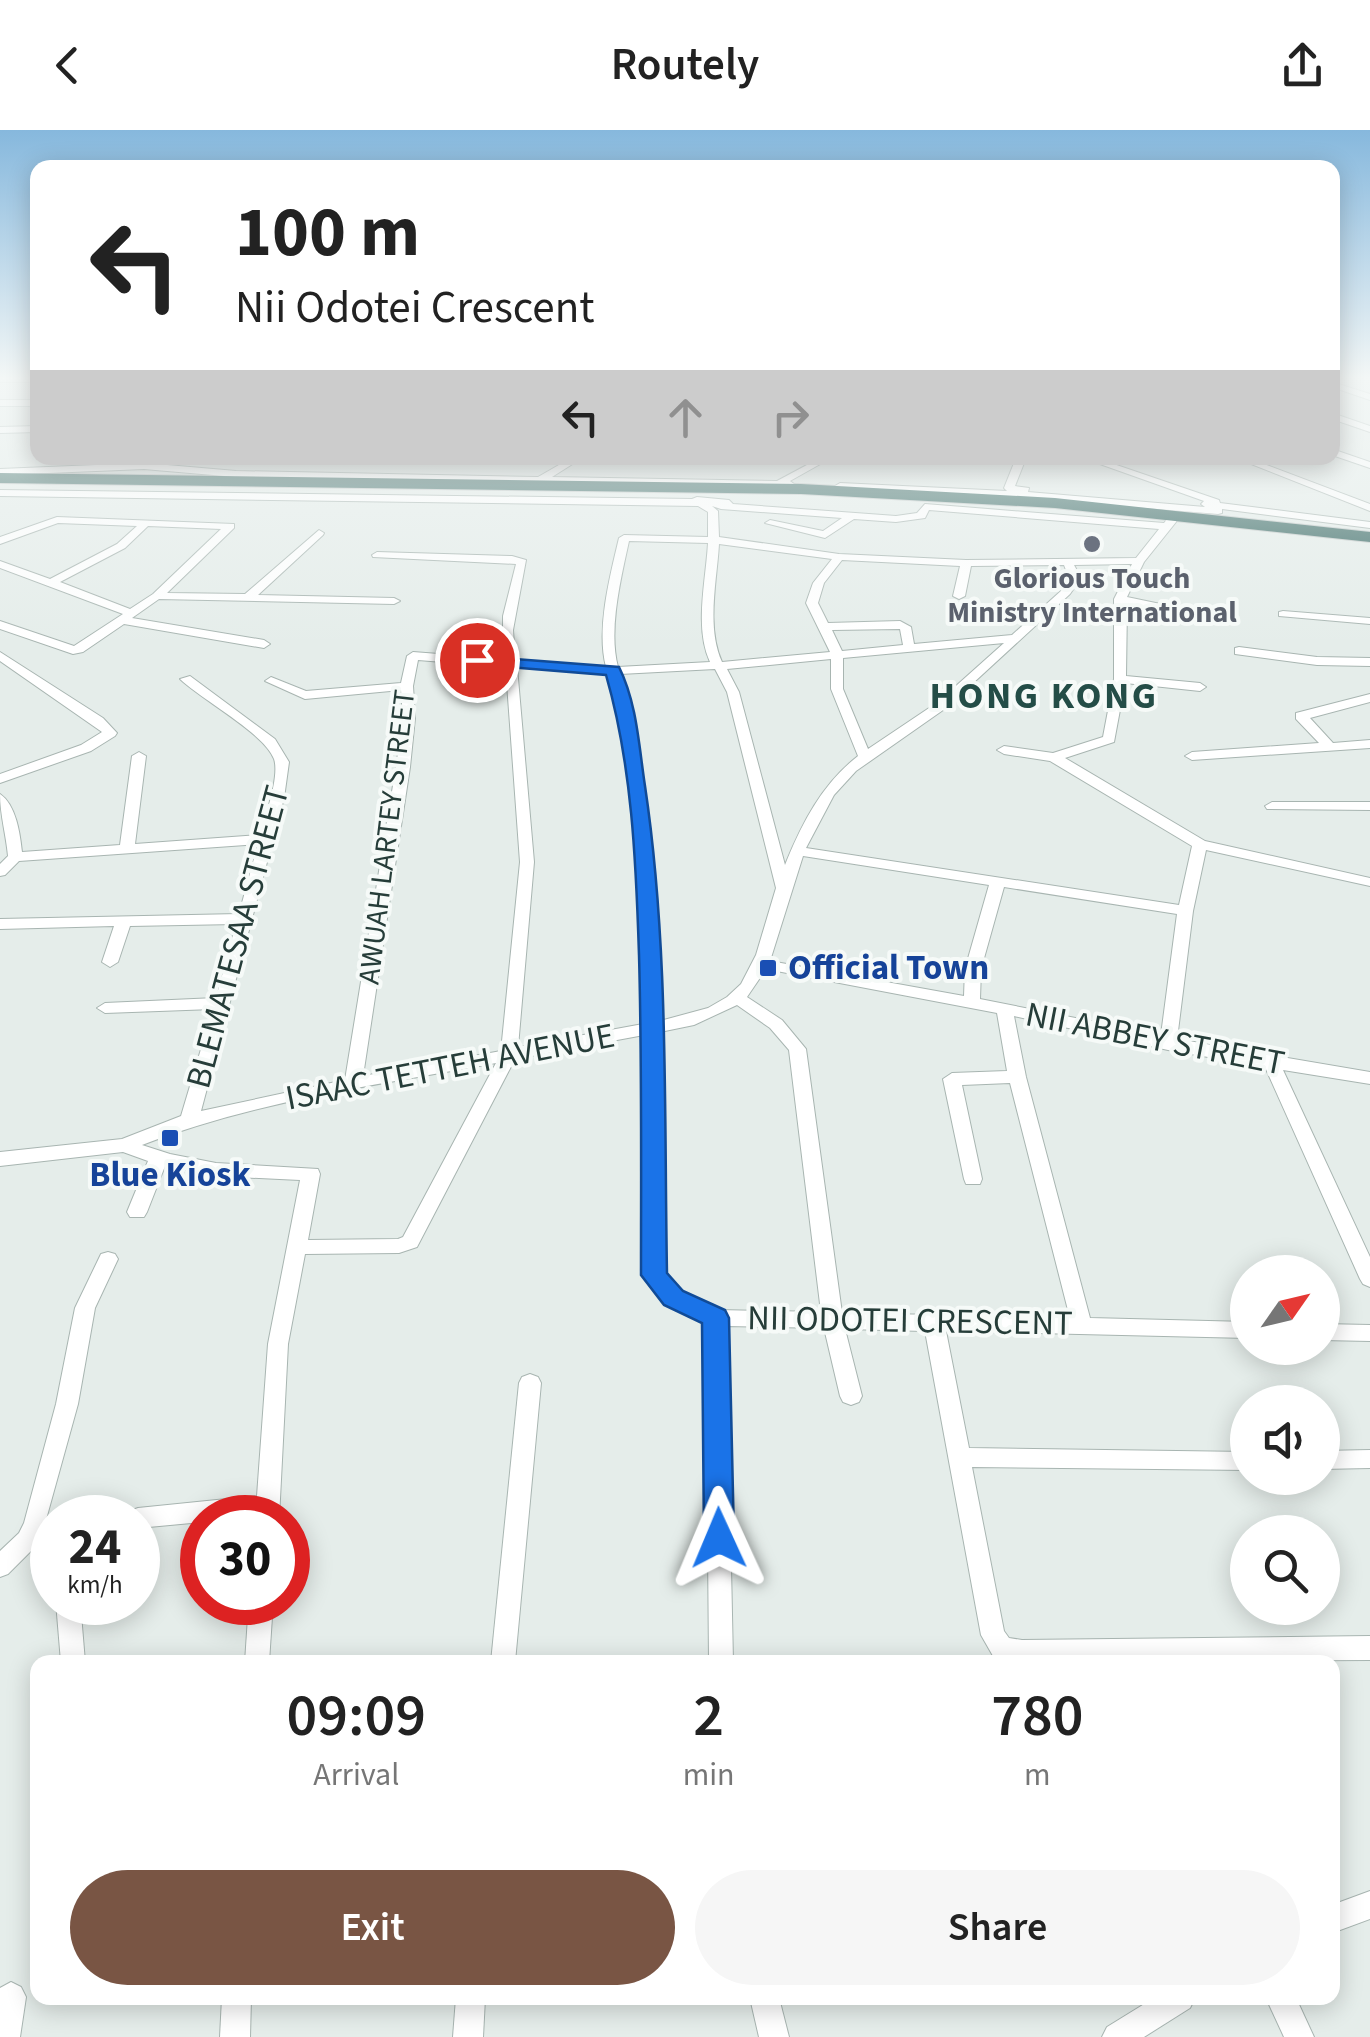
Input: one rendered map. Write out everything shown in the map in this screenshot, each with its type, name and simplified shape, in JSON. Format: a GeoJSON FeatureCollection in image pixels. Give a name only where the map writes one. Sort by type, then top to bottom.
{"type":"FeatureCollection","features":[{"type":"Feature","properties":{"kind":"highway"},"geometry":{"type":"LineString","coordinates":[[0,482],[30,478],[801,489],[1165,519],[1222,509],[1370,534]]}},
{"type":"Feature","properties":{"kind":"highway"},"geometry":{"type":"LineString","coordinates":[[0,482],[755,495],[980,504],[1370,534]]}},
{"type":"Feature","properties":{"kind":"street"},"geometry":{"type":"LineString","coordinates":[[0,482],[135,467]]}},
{"type":"Feature","properties":{"kind":"street"},"geometry":{"type":"LineString","coordinates":[[155,467],[236,474],[777,484],[1000,493],[1222,509]]}},
{"type":"Feature","properties":{"kind":"street"},"geometry":{"type":"LineString","coordinates":[[538,480],[561,467]]}},
{"type":"Feature","properties":{"kind":"street"},"geometry":{"type":"LineString","coordinates":[[777,484],[809,467]]}},
{"type":"Feature","properties":{"kind":"street"},"geometry":{"type":"LineString","coordinates":[[1018,467],[1010,489],[1222,509]]}},
{"type":"Feature","properties":{"kind":"street"},"geometry":{"type":"LineString","coordinates":[[1114,467],[1222,509]]}},
{"type":"Feature","properties":{"kind":"street"},"geometry":{"type":"LineString","coordinates":[[1263,467],[1370,508]]}},
{"type":"Feature","properties":{"kind":"street"},"geometry":{"type":"LineString","coordinates":[[0,482],[700,502],[721,506],[755,495]]}},
{"type":"Feature","properties":{"kind":"street"},"geometry":{"type":"LineString","coordinates":[[677,494],[721,506],[849,518],[921,516],[924,508],[1165,519],[1120,599],[1120,679],[1108,739],[1054,758]]}},
{"type":"Feature","properties":{"kind":"street"},"geometry":{"type":"LineString","coordinates":[[721,506],[712,651],[733,692],[784,888]]}},
{"type":"Feature","properties":{"kind":"street"},"geometry":{"type":"LineString","coordinates":[[770,523],[824,535],[849,518]]}},
{"type":"Feature","properties":{"kind":"street"},"geometry":{"type":"LineString","coordinates":[[0,541],[48,521],[231,527],[157,596],[73,650],[2,627]]}},
{"type":"Feature","properties":{"kind":"street"},"geometry":{"type":"LineString","coordinates":[[54,582],[121,546],[144,525]]}},
{"type":"Feature","properties":{"kind":"street"},"geometry":{"type":"LineString","coordinates":[[249,597],[319,534]]}},
{"type":"Feature","properties":{"kind":"street","name":"NII ODOTEI CRESCENT"},"geometry":{"type":"LineString","coordinates":[[716,540],[624,538],[612,592],[609,656],[626,712],[642,808],[652,1028],[654,1275],[674,1298],[716,1318],[1230,1329]]}},
{"type":"Feature","properties":{"kind":"street"},"geometry":{"type":"LineString","coordinates":[[716,540],[839,557],[1070,565],[1078,560],[1139,561]]}},
{"type":"Feature","properties":{"kind":"street"},"geometry":{"type":"LineString","coordinates":[[297,1246],[399,1246],[410,1242],[509,1054],[527,862],[507,649],[511,607],[522,562],[512,558],[376,555]]}},
{"type":"Feature","properties":{"kind":"street"},"geometry":{"type":"LineString","coordinates":[[839,557],[819,582],[812,604],[837,653],[838,690],[866,759]]}},
{"type":"Feature","properties":{"kind":"street"},"geometry":{"type":"LineString","coordinates":[[960,596],[966,563]]}},
{"type":"Feature","properties":{"kind":"street"},"geometry":{"type":"LineString","coordinates":[[0,564],[54,582],[126,617],[264,644]]}},
{"type":"Feature","properties":{"kind":"street"},"geometry":{"type":"LineString","coordinates":[[850,1396],[832,1318],[798,1050],[776,1024],[739,999],[764,964],[784,888],[830,790],[866,759],[940,707],[1074,584],[1070,565]]}},
{"type":"Feature","properties":{"kind":"street"},"geometry":{"type":"LineString","coordinates":[[157,596],[394,601]]}},
{"type":"Feature","properties":{"kind":"street"},"geometry":{"type":"LineString","coordinates":[[1120,599],[1188,611]]}},
{"type":"Feature","properties":{"kind":"street"},"geometry":{"type":"LineString","coordinates":[[1284,614],[1370,621]]}},
{"type":"Feature","properties":{"kind":"street"},"geometry":{"type":"LineString","coordinates":[[824,627],[900,625],[905,627],[909,646]]}},
{"type":"Feature","properties":{"kind":"street","name":"AWUAH LARTEY STREET"},"geometry":{"type":"LineString","coordinates":[[353,1082],[405,750],[407,686],[413,656],[613,670],[719,666],[1016,638]]}},
{"type":"Feature","properties":{"kind":"street"},"geometry":{"type":"LineString","coordinates":[[1239,651],[1370,662]]}},
{"type":"Feature","properties":{"kind":"street"},"geometry":{"type":"LineString","coordinates":[[0,656],[110,733],[86,748],[0,779]]}},
{"type":"Feature","properties":{"kind":"street","name":"BLEMATESAA STREET"},"geometry":{"type":"LineString","coordinates":[[186,678],[270,742],[282,762],[277,798],[189,1120]]}},
{"type":"Feature","properties":{"kind":"street"},"geometry":{"type":"LineString","coordinates":[[1120,679],[1200,687]]}},
{"type":"Feature","properties":{"kind":"street"},"geometry":{"type":"LineString","coordinates":[[271,682],[304,695],[407,686]]}},
{"type":"Feature","properties":{"kind":"street"},"geometry":{"type":"LineString","coordinates":[[1329,746],[1301,716],[1370,698]]}},
{"type":"Feature","properties":{"kind":"street"},"geometry":{"type":"LineString","coordinates":[[1192,756],[1370,744]]}},
{"type":"Feature","properties":{"kind":"street"},"geometry":{"type":"LineString","coordinates":[[1004,750],[1054,758],[1200,844],[1370,882]]}},
{"type":"Feature","properties":{"kind":"street"},"geometry":{"type":"LineString","coordinates":[[127,848],[138,756]]}},
{"type":"Feature","properties":{"kind":"street"},"geometry":{"type":"LineString","coordinates":[[0,798],[14,832],[15,857]]}},
{"type":"Feature","properties":{"kind":"street"},"geometry":{"type":"LineString","coordinates":[[1272,806],[1370,806]]}},
{"type":"Feature","properties":{"kind":"street"},"geometry":{"type":"LineString","coordinates":[[0,872],[15,857],[264,839]]}},
{"type":"Feature","properties":{"kind":"street"},"geometry":{"type":"LineString","coordinates":[[1168,1044],[1186,911],[1200,844]]}},
{"type":"Feature","properties":{"kind":"street"},"geometry":{"type":"LineString","coordinates":[[799,851],[1186,911]]}},
{"type":"Feature","properties":{"kind":"street"},"geometry":{"type":"LineString","coordinates":[[972,1002],[972,969],[998,881]]}},
{"type":"Feature","properties":{"kind":"street"},"geometry":{"type":"LineString","coordinates":[[0,924],[243,919]]}},
{"type":"Feature","properties":{"kind":"street"},"geometry":{"type":"LineString","coordinates":[[110,962],[124,920]]}},
{"type":"Feature","properties":{"kind":"street","name":"NII ABBEY STREET"},"geometry":{"type":"LineString","coordinates":[[764,964],[1272,1064],[1370,1078]]}},
{"type":"Feature","properties":{"kind":"street","name":"ISAAC TETTEH AVENUE"},"geometry":{"type":"LineString","coordinates":[[0,1159],[124,1144],[189,1120],[353,1082],[707,1016],[739,999]]}},
{"type":"Feature","properties":{"kind":"street"},"geometry":{"type":"LineString","coordinates":[[106,1008],[223,1004]]}},
{"type":"Feature","properties":{"kind":"street"},"geometry":{"type":"LineString","coordinates":[[1005,1010],[1017,1077],[1082,1325]]}},
{"type":"Feature","properties":{"kind":"street"},"geometry":{"type":"LineString","coordinates":[[1272,1064],[1370,1279]]}},
{"type":"Feature","properties":{"kind":"street"},"geometry":{"type":"LineString","coordinates":[[973,1179],[952,1079],[1017,1077]]}},
{"type":"Feature","properties":{"kind":"street"},"geometry":{"type":"LineString","coordinates":[[124,1144],[158,1160],[216,1171],[310,1174],[278,1344],[268,1495]]}},
{"type":"Feature","properties":{"kind":"street"},"geometry":{"type":"LineString","coordinates":[[137,1212],[158,1160]]}},
{"type":"Feature","properties":{"kind":"street"},"geometry":{"type":"LineString","coordinates":[[0,1566],[27,1540],[45,1496],[85,1308],[108,1258]]}},
{"type":"Feature","properties":{"kind":"street"},"geometry":{"type":"LineString","coordinates":[[716,1318],[721,1655]]}},
{"type":"Feature","properties":{"kind":"street"},"geometry":{"type":"LineString","coordinates":[[934,1322],[993,1635],[1002,1648],[1022,1652],[1370,1648]]}},
{"type":"Feature","properties":{"kind":"street"},"geometry":{"type":"LineString","coordinates":[[1340,1333],[1370,1334]]}},
{"type":"Feature","properties":{"kind":"street"},"geometry":{"type":"LineString","coordinates":[[504,1655],[530,1383]]}},
{"type":"Feature","properties":{"kind":"street"},"geometry":{"type":"LineString","coordinates":[[960,1457],[1230,1460]]}},
{"type":"Feature","properties":{"kind":"street"},"geometry":{"type":"LineString","coordinates":[[1340,1460],[1370,1459]]}},
{"type":"Feature","properties":{"kind":"street"},"geometry":{"type":"LineString","coordinates":[[70,1625],[72,1655]]}},
{"type":"Feature","properties":{"kind":"street"},"geometry":{"type":"LineString","coordinates":[[257,1655],[259,1625]]}},
{"type":"Feature","properties":{"kind":"street"},"geometry":{"type":"LineString","coordinates":[[1340,1916],[1370,1905]]}},
{"type":"Feature","properties":{"kind":"street"},"geometry":{"type":"LineString","coordinates":[[4,2037],[12,1997]]}},
{"type":"Feature","properties":{"kind":"street"},"geometry":{"type":"LineString","coordinates":[[235,2037],[237,2005]]}},
{"type":"Feature","properties":{"kind":"street"},"geometry":{"type":"LineString","coordinates":[[468,2037],[471,2005]]}},
{"type":"Feature","properties":{"kind":"street"},"geometry":{"type":"LineString","coordinates":[[767,2005],[774,2037]]}},
{"type":"Feature","properties":{"kind":"street"},"geometry":{"type":"LineString","coordinates":[[1117,2037],[1169,2005]]}},
{"type":"Feature","properties":{"kind":"street"},"geometry":{"type":"LineString","coordinates":[[1284,2005],[1299,2037]]}},
{"type":"Feature","properties":{"kind":"place","name":"Glorious Touch Ministry International"},"geometry":{"type":"Point","coordinates":[1092,544]}},
{"type":"Feature","properties":{"kind":"place","name":"Official Town"},"geometry":{"type":"Point","coordinates":[768,968]}},
{"type":"Feature","properties":{"kind":"place","name":"Blue Kiosk"},"geometry":{"type":"Point","coordinates":[170,1138]}},
{"type":"Feature","properties":{"kind":"district","name":"HONG KONG"},"geometry":{"type":"Point","coordinates":[1044,696]}},
{"type":"Feature","properties":{"kind":"route"},"geometry":{"type":"LineString","coordinates":[[477,660],[613,670],[626,712],[646,856],[654,1275],[674,1298],[716,1318],[719,1538]]}}]}
